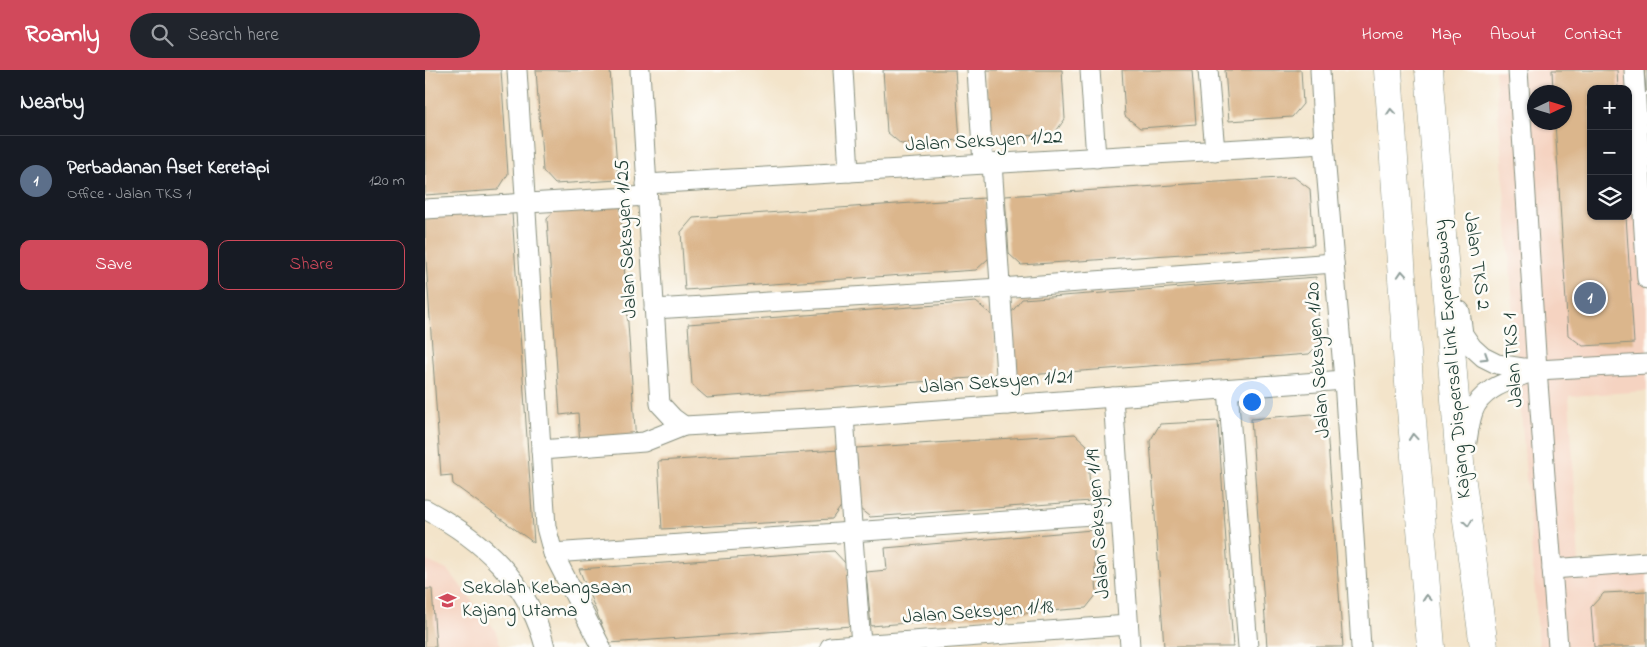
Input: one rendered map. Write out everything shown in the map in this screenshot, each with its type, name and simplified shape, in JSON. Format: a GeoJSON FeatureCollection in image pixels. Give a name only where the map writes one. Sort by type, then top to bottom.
{"type":"FeatureCollection","features":[{"type":"Feature","properties":{"kind":"highway"},"geometry":{"type":"LineString","coordinates":[[1388,70],[1410,397],[1431,647]]}},
{"type":"Feature","properties":{"kind":"highway","name":"Kajang Dispersal Link Expressway"},"geometry":{"type":"LineString","coordinates":[[1429,70],[1461,475],[1485,647]]}},
{"type":"Feature","properties":{"kind":"street"},"geometry":{"type":"LineString","coordinates":[[517,70],[545,527],[553,554],[601,647]]}},
{"type":"Feature","properties":{"kind":"street","name":"Jalan Seksyen 1/25"},"geometry":{"type":"LineString","coordinates":[[640,70],[659,404],[684,426]]}},
{"type":"Feature","properties":{"kind":"street"},"geometry":{"type":"LineString","coordinates":[[843,70],[849,172]]}},
{"type":"Feature","properties":{"kind":"street"},"geometry":{"type":"LineString","coordinates":[[977,70],[1000,288],[1009,405]]}},
{"type":"Feature","properties":{"kind":"street"},"geometry":{"type":"LineString","coordinates":[[1090,70],[1096,158]]}},
{"type":"Feature","properties":{"kind":"street"},"geometry":{"type":"LineString","coordinates":[[1208,70],[1215,151]]}},
{"type":"Feature","properties":{"kind":"street","name":"Jalan Seksyen 1/20"},"geometry":{"type":"LineString","coordinates":[[1320,70],[1324,144],[1344,380],[1361,647]]}},
{"type":"Feature","properties":{"kind":"street","name":"Jalan TKS 1"},"geometry":{"type":"LineString","coordinates":[[1518,70],[1537,370],[1558,647]]}},
{"type":"Feature","properties":{"kind":"street"},"geometry":{"type":"LineString","coordinates":[[1634,70],[1647,279]]}},
{"type":"Feature","properties":{"kind":"street","name":"Jalan TKS 2"},"geometry":{"type":"LineString","coordinates":[[1431,109],[1463,334],[1472,347],[1483,357],[1497,364],[1537,370],[1647,364]]}},
{"type":"Feature","properties":{"kind":"street","name":"Jalan Seksyen 1/22"},"geometry":{"type":"LineString","coordinates":[[425,209],[525,203],[849,172],[1324,144]]}},
{"type":"Feature","properties":{"kind":"street"},"geometry":{"type":"LineString","coordinates":[[654,309],[1000,288],[1334,263]]}},
{"type":"Feature","properties":{"kind":"street","name":"Jalan TKS 2"},"geometry":{"type":"LineString","coordinates":[[1461,475],[1473,412],[1480,397],[1496,387],[1537,370]]}},
{"type":"Feature","properties":{"kind":"street","name":"Jalan Seksyen 1/21"},"geometry":{"type":"LineString","coordinates":[[541,450],[644,442],[684,426],[844,417],[1344,380]]}},
{"type":"Feature","properties":{"kind":"street"},"geometry":{"type":"LineString","coordinates":[[1228,389],[1248,647]]}},
{"type":"Feature","properties":{"kind":"street","name":"Jalan Seksyen 1/19"},"geometry":{"type":"LineString","coordinates":[[1113,397],[1130,647]]}},
{"type":"Feature","properties":{"kind":"street"},"geometry":{"type":"LineString","coordinates":[[844,417],[861,645]]}},
{"type":"Feature","properties":{"kind":"street"},"geometry":{"type":"LineString","coordinates":[[425,509],[453,524],[489,552],[510,575],[528,602],[545,647]]}},
{"type":"Feature","properties":{"kind":"street"},"geometry":{"type":"LineString","coordinates":[[553,554],[1121,513]]}},
{"type":"Feature","properties":{"kind":"street"},"geometry":{"type":"LineString","coordinates":[[1552,569],[1647,562]]}},
{"type":"Feature","properties":{"kind":"street","name":"Jalan Seksyen 1/18"},"geometry":{"type":"LineString","coordinates":[[830,647],[1012,640],[1128,625]]}},
{"type":"Feature","properties":{"kind":"shaded area"},"geometry":{"type":"Polygon","coordinates":[[[1495,70],[1647,70],[1647,391],[1569,396],[1579,564],[1647,561],[1647,647],[1539,647],[1495,70]]]}},
{"type":"Feature","properties":{"kind":"shaded area","name":"Sekolah Kebangsaan Kajang Utama"},"geometry":{"type":"Polygon","coordinates":[[[425,560],[449,571],[495,630],[501,647],[425,647],[425,560]]]}},
{"type":"Feature","properties":{"kind":"building"},"geometry":{"type":"Polygon","coordinates":[[[425,70],[501,70],[508,174],[498,190],[425,195],[425,70]]]}},
{"type":"Feature","properties":{"kind":"building"},"geometry":{"type":"Polygon","coordinates":[[[536,70],[610,70],[618,180],[555,184],[543,171],[536,70]]]}},
{"type":"Feature","properties":{"kind":"building"},"geometry":{"type":"Polygon","coordinates":[[[883,70],[955,70],[960,140],[901,144],[887,132],[883,70]]]}},
{"type":"Feature","properties":{"kind":"building"},"geometry":{"type":"Polygon","coordinates":[[[985,70],[1062,70],[1065,119],[1054,134],[990,138],[985,70]]]}},
{"type":"Feature","properties":{"kind":"building"},"geometry":{"type":"Polygon","coordinates":[[[1122,70],[1192,70],[1196,124],[1140,128],[1125,116],[1122,70]]]}},
{"type":"Feature","properties":{"kind":"building"},"geometry":{"type":"Polygon","coordinates":[[[1225,70],[1301,70],[1303,104],[1292,117],[1229,121],[1225,70]]]}},
{"type":"Feature","properties":{"kind":"building"},"geometry":{"type":"Polygon","coordinates":[[[1552,70],[1617,70],[1618,85],[1587,85],[1587,220],[1626,220],[1634,343],[1583,346],[1568,335],[1555,130],[1572,130],[1572,85],[1553,85],[1552,70]]]}},
{"type":"Feature","properties":{"kind":"building"},"geometry":{"type":"Polygon","coordinates":[[[1644,70],[1647,70],[1647,91],[1646,91],[1644,70]]]}},
{"type":"Feature","properties":{"kind":"building"},"geometry":{"type":"Polygon","coordinates":[[[1294,177],[1310,189],[1314,245],[1021,265],[1009,254],[1005,196],[1294,177]]]}},
{"type":"Feature","properties":{"kind":"building"},"geometry":{"type":"Polygon","coordinates":[[[985,198],[989,258],[976,270],[685,290],[681,232],[693,218],[985,198]]]}},
{"type":"Feature","properties":{"kind":"building"},"geometry":{"type":"Polygon","coordinates":[[[620,203],[636,443],[580,446],[578,413],[560,415],[547,219],[557,207],[620,203]]]}},
{"type":"Feature","properties":{"kind":"building"},"geometry":{"type":"Polygon","coordinates":[[[425,209],[512,213],[534,543],[453,484],[452,475],[441,476],[425,247],[425,209]]]}},
{"type":"Feature","properties":{"kind":"building"},"geometry":{"type":"Polygon","coordinates":[[[1316,277],[1320,343],[1309,354],[1015,376],[1011,313],[1022,299],[1316,277]]]}},
{"type":"Feature","properties":{"kind":"building"},"geometry":{"type":"Polygon","coordinates":[[[976,302],[993,316],[998,376],[707,398],[692,385],[688,324],[976,302]]]}},
{"type":"Feature","properties":{"kind":"building"},"geometry":{"type":"Polygon","coordinates":[[[1312,414],[1327,429],[1343,647],[1267,647],[1251,419],[1312,414]]]}},
{"type":"Feature","properties":{"kind":"building"},"geometry":{"type":"Polygon","coordinates":[[[1218,421],[1233,647],[1164,647],[1150,441],[1160,424],[1218,421]]]}},
{"type":"Feature","properties":{"kind":"building"},"geometry":{"type":"Polygon","coordinates":[[[1075,434],[1087,445],[1091,501],[870,517],[860,509],[856,448],[1075,434]]]}},
{"type":"Feature","properties":{"kind":"building"},"geometry":{"type":"Polygon","coordinates":[[[839,450],[842,505],[832,519],[662,529],[658,461],[839,450]]]}},
{"type":"Feature","properties":{"kind":"building"},"geometry":{"type":"Polygon","coordinates":[[[1092,530],[1097,594],[1086,608],[871,626],[866,572],[887,570],[885,548],[1092,530]]]}},
{"type":"Feature","properties":{"kind":"building"},"geometry":{"type":"Polygon","coordinates":[[[834,551],[848,566],[852,626],[609,643],[579,569],[834,551]]]}},
{"type":"Feature","properties":{"kind":"building"},"geometry":{"type":"Polygon","coordinates":[[[425,589],[432,589],[436,647],[425,647],[425,589]]]}},
{"type":"Feature","properties":{"kind":"building"},"geometry":{"type":"Polygon","coordinates":[[[1647,591],[1647,647],[1594,647],[1591,607],[1604,593],[1647,591]]]}},
{"type":"Feature","properties":{"kind":"place","name":"Perbadanan Aset Keretapi"},"geometry":{"type":"Point","coordinates":[1590,298]}},
{"type":"Feature","properties":{"kind":"place","name":"Sekolah Kebangsaan Kajang Utama"},"geometry":{"type":"Point","coordinates":[448,600]}}]}
